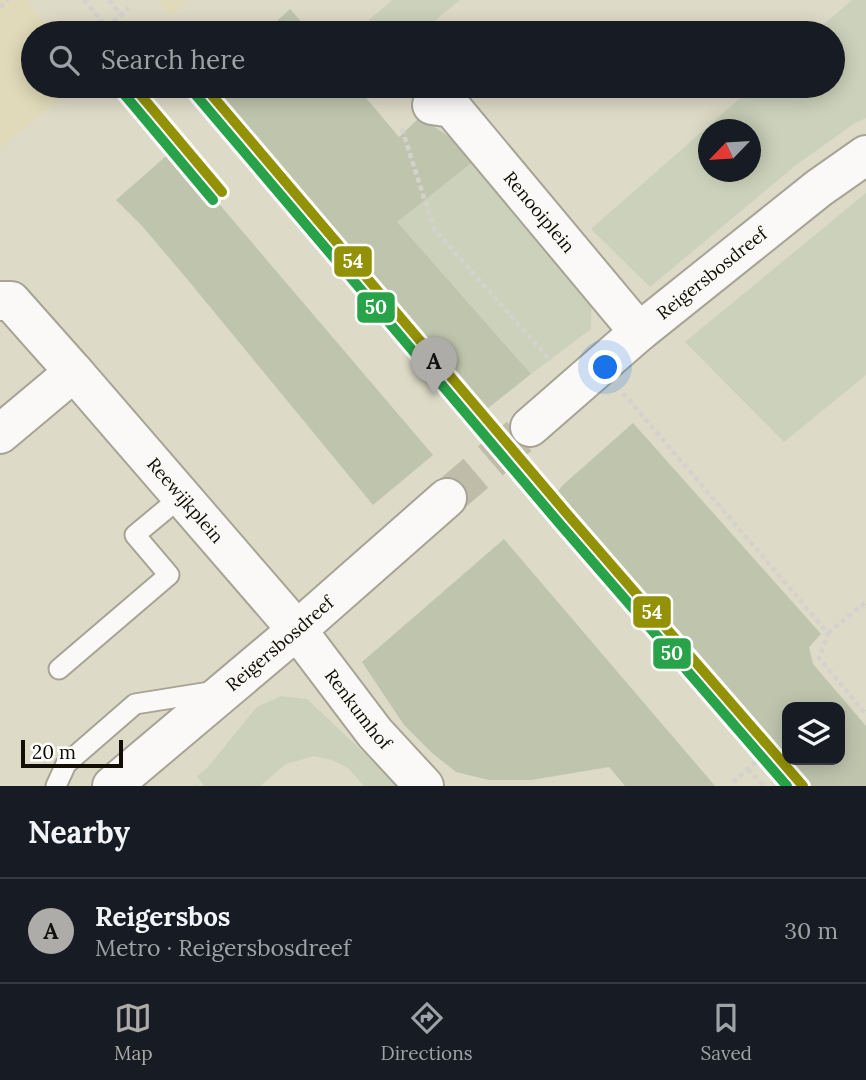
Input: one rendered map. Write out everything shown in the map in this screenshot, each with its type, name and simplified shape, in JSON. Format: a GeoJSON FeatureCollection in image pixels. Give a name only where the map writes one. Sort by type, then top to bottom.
{"type":"FeatureCollection","features":[{"type":"Feature","properties":{"kind":"street","name":"Renooiplein"},"geometry":{"type":"LineString","coordinates":[[416,112],[452,108],[639,332]]}},
{"type":"Feature","properties":{"kind":"street","name":"Reigersbosdreef"},"geometry":{"type":"LineString","coordinates":[[530,427],[639,332],[819,188],[866,155]]}},
{"type":"Feature","properties":{"kind":"street","name":"Reewijkplein"},"geometry":{"type":"LineString","coordinates":[[0,301],[11,301],[298,630]]}},
{"type":"Feature","properties":{"kind":"street"},"geometry":{"type":"LineString","coordinates":[[0,433],[74,372]]}},
{"type":"Feature","properties":{"kind":"street","name":"Reigersbosdreef"},"geometry":{"type":"LineString","coordinates":[[112,786],[298,630],[447,498]]}},
{"type":"Feature","properties":{"kind":"street","name":"Renkumhof"},"geometry":{"type":"LineString","coordinates":[[298,630],[375,733],[424,786]]}},
{"type":"Feature","properties":{"kind":"lane"},"geometry":{"type":"LineString","coordinates":[[59,669],[169,575],[135,535],[182,496]]}},
{"type":"Feature","properties":{"kind":"lane"},"geometry":{"type":"LineString","coordinates":[[56,786],[66,764],[135,704],[227,689]]}},
{"type":"Feature","properties":{"kind":"path"},"geometry":{"type":"LineString","coordinates":[[0,7],[8,0]]}},
{"type":"Feature","properties":{"kind":"path"},"geometry":{"type":"LineString","coordinates":[[84,0],[102,21]]}},
{"type":"Feature","properties":{"kind":"path"},"geometry":{"type":"LineString","coordinates":[[108,0],[121,15]]}},
{"type":"Feature","properties":{"kind":"path"},"geometry":{"type":"LineString","coordinates":[[114,21],[129,8]]}},
{"type":"Feature","properties":{"kind":"path"},"geometry":{"type":"LineString","coordinates":[[416,112],[434,229],[587,377],[828,634]]}},
{"type":"Feature","properties":{"kind":"path"},"geometry":{"type":"LineString","coordinates":[[866,602],[828,634],[819,658],[866,713]]}},
{"type":"Feature","properties":{"kind":"path"},"geometry":{"type":"LineString","coordinates":[[733,782],[766,753]]}},
{"type":"Feature","properties":{"kind":"path"},"geometry":{"type":"LineString","coordinates":[[758,760],[780,786]]}},
{"type":"Feature","properties":{"kind":"path"},"geometry":{"type":"LineString","coordinates":[[748,769],[764,786]]}},
{"type":"Feature","properties":{"kind":"shaded area"},"geometry":{"type":"Polygon","coordinates":[[[0,0],[27,0],[44,21],[21,21],[21,98],[62,98],[0,148],[0,0]]]}},
{"type":"Feature","properties":{"kind":"shaded area"},"geometry":{"type":"Polygon","coordinates":[[[157,0],[189,0],[170,16],[157,0]]]}},
{"type":"Feature","properties":{"kind":"green space"},"geometry":{"type":"Polygon","coordinates":[[[392,0],[460,0],[435,21],[369,20],[392,0]]]}},
{"type":"Feature","properties":{"kind":"green space"},"geometry":{"type":"Polygon","coordinates":[[[852,0],[866,0],[866,118],[796,165],[650,287],[591,229],[698,135],[698,182],[761,182],[761,119],[716,119],[740,98],[845,98],[845,21],[828,21],[852,0]]]}},
{"type":"Feature","properties":{"kind":"green space"},"geometry":{"type":"Polygon","coordinates":[[[290,9],[300,21],[277,21],[290,9]]]}},
{"type":"Feature","properties":{"kind":"green space"},"geometry":{"type":"Polygon","coordinates":[[[214,98],[366,98],[399,137],[420,117],[479,157],[397,222],[531,374],[482,413],[214,98]]]}},
{"type":"Feature","properties":{"kind":"green space"},"geometry":{"type":"Polygon","coordinates":[[[173,150],[433,455],[373,505],[187,279],[116,200],[173,150]]]}},
{"type":"Feature","properties":{"kind":"green space"},"geometry":{"type":"Polygon","coordinates":[[[479,157],[592,288],[591,329],[531,374],[396,222],[479,157]]]}},
{"type":"Feature","properties":{"kind":"green space"},"geometry":{"type":"Polygon","coordinates":[[[866,193],[866,375],[784,442],[685,342],[866,193]]]}},
{"type":"Feature","properties":{"kind":"green space"},"geometry":{"type":"Polygon","coordinates":[[[633,423],[821,634],[809,647],[813,664],[866,726],[866,786],[807,786],[788,765],[845,765],[845,702],[782,702],[782,758],[634,593],[553,497],[633,423]]]}},
{"type":"Feature","properties":{"kind":"green space"},"geometry":{"type":"Polygon","coordinates":[[[504,539],[715,786],[625,786],[609,767],[531,780],[489,780],[456,772],[404,725],[362,662],[504,539]]]}},
{"type":"Feature","properties":{"kind":"green space"},"geometry":{"type":"Polygon","coordinates":[[[281,696],[307,699],[399,786],[364,786],[348,768],[332,760],[314,756],[286,764],[260,786],[204,786],[197,776],[207,768],[257,707],[281,696]]]}},
{"type":"Feature","properties":{"kind":"tunnel"},"geometry":{"type":"LineString","coordinates":[[447,498],[530,427]]}},
{"type":"Feature","properties":{"kind":"transit line","name":"50"},"geometry":{"type":"LineString","coordinates":[[127,98],[213,200]]}},
{"type":"Feature","properties":{"kind":"transit line","name":"54"},"geometry":{"type":"LineString","coordinates":[[143,98],[222,192]]}},
{"type":"Feature","properties":{"kind":"transit line","name":"50"},"geometry":{"type":"LineString","coordinates":[[198,98],[559,523],[787,786]]}},
{"type":"Feature","properties":{"kind":"transit line","name":"54"},"geometry":{"type":"LineString","coordinates":[[214,98],[568,515],[803,786]]}},
{"type":"Feature","properties":{"kind":"place","name":"Reigersbos"},"geometry":{"type":"Point","coordinates":[434,395]}}]}
